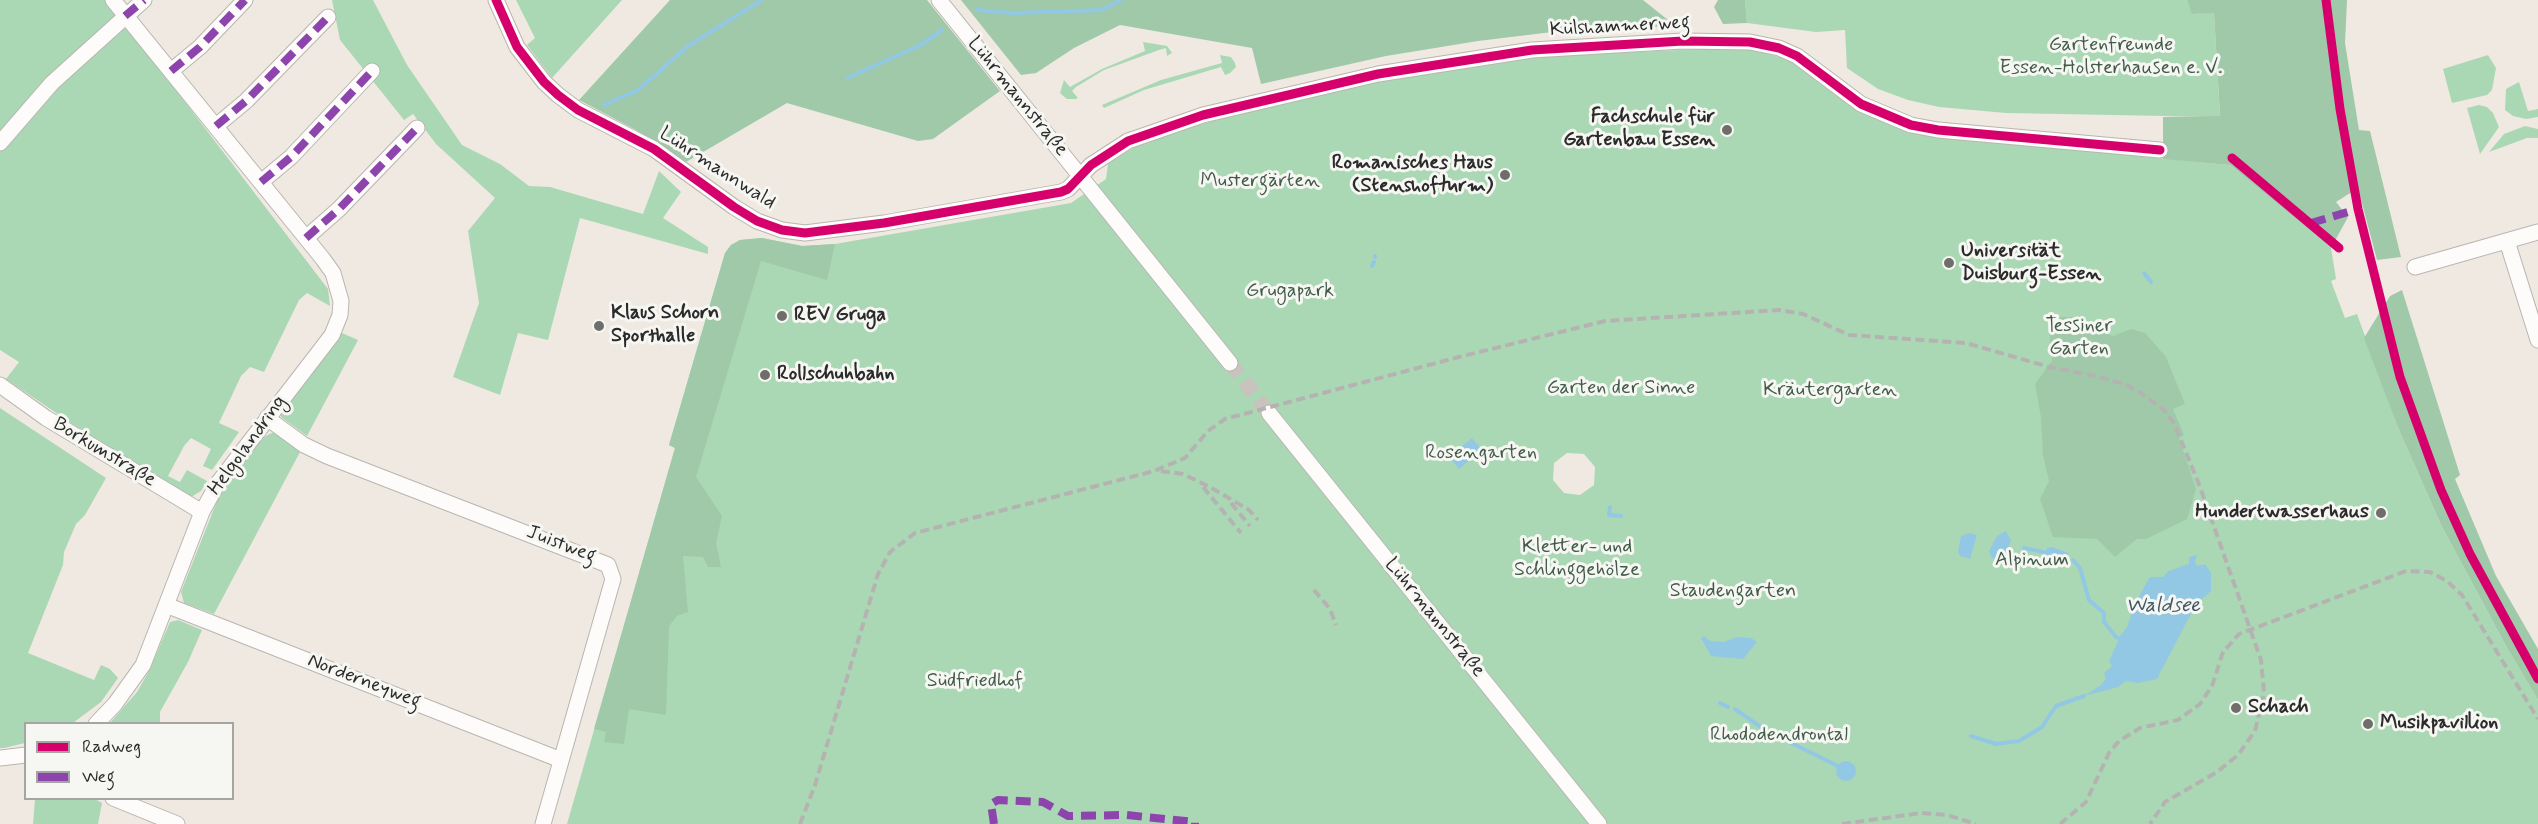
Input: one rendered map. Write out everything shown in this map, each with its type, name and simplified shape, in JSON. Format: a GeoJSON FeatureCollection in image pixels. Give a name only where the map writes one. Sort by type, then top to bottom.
{"type":"FeatureCollection","features":[{"type":"Feature","properties":{"kind":"street","name":"Helgolandring"},"geometry":{"type":"LineString","coordinates":[[97,722],[135,680],[202,512],[232,462],[332,335],[340,315],[341,301],[333,273],[113,0]]}},
{"type":"Feature","properties":{"kind":"street"},"geometry":{"type":"LineString","coordinates":[[0,143],[52,83],[144,0]]}},
{"type":"Feature","properties":{"kind":"street"},"geometry":{"type":"LineString","coordinates":[[171,71],[200,47],[245,0]]}},
{"type":"Feature","properties":{"kind":"street","name":"Lührmannwald"},"geometry":{"type":"LineString","coordinates":[[496,0],[518,47],[544,82],[558,95],[578,110],[654,149],[734,207],[782,230],[805,233],[829,231],[1061,192],[1068,189],[1081,176]]}},
{"type":"Feature","properties":{"kind":"street","name":"Lührmannstraße"},"geometry":{"type":"LineString","coordinates":[[939,0],[1230,363]]}},
{"type":"Feature","properties":{"kind":"street"},"geometry":{"type":"LineString","coordinates":[[216,126],[246,101],[328,17]]}},
{"type":"Feature","properties":{"kind":"street","name":"Külshammerweg"},"geometry":{"type":"LineString","coordinates":[[1081,176],[1113,150],[1142,134],[1203,115],[1287,94],[1378,74],[1521,51],[1683,41],[1750,42],[1779,48],[1813,66],[1861,104],[1911,125],[1938,130],[2160,150]]}},
{"type":"Feature","properties":{"kind":"street"},"geometry":{"type":"LineString","coordinates":[[261,182],[291,157],[372,71]]}},
{"type":"Feature","properties":{"kind":"street"},"geometry":{"type":"LineString","coordinates":[[306,238],[339,209],[417,128]]}},
{"type":"Feature","properties":{"kind":"street"},"geometry":{"type":"LineString","coordinates":[[2415,267],[2538,232]]}},
{"type":"Feature","properties":{"kind":"street"},"geometry":{"type":"LineString","coordinates":[[2507,241],[2538,340]]}},
{"type":"Feature","properties":{"kind":"street","name":"Borkumstraße"},"geometry":{"type":"LineString","coordinates":[[2,391],[202,512]]}},
{"type":"Feature","properties":{"kind":"street","name":"Lührmannstraße"},"geometry":{"type":"LineString","coordinates":[[1269,413],[1599,824]]}},
{"type":"Feature","properties":{"kind":"street","name":"Juistweg"},"geometry":{"type":"LineString","coordinates":[[267,418],[304,445],[327,456],[608,564],[613,579],[543,824]]}},
{"type":"Feature","properties":{"kind":"street","name":"Norderneyweg"},"geometry":{"type":"LineString","coordinates":[[166,605],[561,760]]}},
{"type":"Feature","properties":{"kind":"street"},"geometry":{"type":"LineString","coordinates":[[0,758],[24,755]]}},
{"type":"Feature","properties":{"kind":"street"},"geometry":{"type":"LineString","coordinates":[[118,800],[173,823]]}},
{"type":"Feature","properties":{"kind":"green space"},"geometry":{"type":"Polygon","coordinates":[[[0,0],[107,0],[328,289],[330,306],[307,293],[299,300],[264,372],[250,367],[241,376],[219,423],[239,432],[212,470],[203,466],[211,449],[191,438],[184,446],[168,476],[180,482],[187,470],[207,481],[201,491],[191,497],[117,454],[6,379],[19,362],[0,350],[0,0]]]}},
{"type":"Feature","properties":{"kind":"green space"},"geometry":{"type":"Polygon","coordinates":[[[332,0],[373,0],[407,65],[462,145],[500,164],[529,186],[550,187],[643,214],[659,171],[681,192],[663,218],[708,247],[708,254],[580,218],[548,340],[518,333],[500,395],[453,377],[479,303],[468,231],[495,198],[436,144],[413,114],[404,120],[340,40],[332,0]]]}},
{"type":"Feature","properties":{"kind":"green space"},"geometry":{"type":"Polygon","coordinates":[[[516,0],[622,0],[552,78],[527,45],[535,38],[516,0]]]}},
{"type":"Feature","properties":{"kind":"green space"},"geometry":{"type":"Polygon","coordinates":[[[670,0],[927,0],[1000,91],[933,139],[918,141],[787,103],[686,162],[636,130],[579,100],[670,0]]]}},
{"type":"Feature","properties":{"kind":"green space"},"geometry":{"type":"Polygon","coordinates":[[[961,0],[1643,0],[1668,20],[1686,26],[1577,29],[1478,41],[1386,56],[1261,84],[1252,48],[1120,25],[1074,48],[1036,73],[1021,75],[961,0]]]}},
{"type":"Feature","properties":{"kind":"green space"},"geometry":{"type":"Polygon","coordinates":[[[1718,0],[1745,0],[1747,23],[1723,24],[1714,7],[1718,0]]]}},
{"type":"Feature","properties":{"kind":"green space","name":"Gartenfreunde Essen-Holsterhausen e. V."},"geometry":{"type":"Polygon","coordinates":[[[1745,0],[2187,0],[2193,14],[2214,12],[2220,117],[2006,113],[1939,107],[1908,100],[1878,89],[1847,68],[1845,30],[1816,32],[1747,23],[1745,0]]]}},
{"type":"Feature","properties":{"kind":"green space"},"geometry":{"type":"Polygon","coordinates":[[[2187,0],[2347,0],[2345,43],[2359,130],[2370,131],[2401,257],[2377,260],[2358,188],[2336,202],[2348,217],[2331,248],[2230,165],[2163,159],[2163,117],[2220,116],[2214,13],[2192,14],[2187,0]]]}},
{"type":"Feature","properties":{"kind":"green space"},"geometry":{"type":"Polygon","coordinates":[[[1143,42],[1167,46],[1172,53],[1167,56],[1166,48],[1104,70],[1072,91],[1078,98],[1076,99],[1067,99],[1060,93],[1064,80],[1070,87],[1102,69],[1145,51],[1143,42]]]}},
{"type":"Feature","properties":{"kind":"green space","name":"Grugapark"},"geometry":{"type":"Polygon","coordinates":[[[1745,47],[1799,63],[1863,113],[1895,127],[1925,135],[2230,165],[2331,248],[2336,279],[2331,281],[2345,318],[2357,314],[2399,430],[2441,525],[2506,646],[2538,700],[2538,824],[567,824],[675,448],[669,445],[725,253],[731,245],[740,240],[762,238],[802,246],[835,244],[1071,203],[1106,179],[1108,164],[1141,143],[1224,117],[1390,79],[1476,64],[1549,56],[1745,47]],[[1567,453],[1554,463],[1553,480],[1564,493],[1580,495],[1594,485],[1595,467],[1584,454],[1567,453]]]}},
{"type":"Feature","properties":{"kind":"green space"},"geometry":{"type":"Polygon","coordinates":[[[1220,55],[1231,57],[1235,63],[1236,67],[1230,73],[1225,75],[1221,67],[1144,90],[1104,108],[1102,105],[1161,80],[1222,63],[1220,55]]]}},
{"type":"Feature","properties":{"kind":"green space"},"geometry":{"type":"Polygon","coordinates":[[[2488,55],[2496,68],[2492,90],[2487,95],[2452,103],[2443,69],[2488,55]]]}},
{"type":"Feature","properties":{"kind":"green space"},"geometry":{"type":"Polygon","coordinates":[[[2519,82],[2528,111],[2538,109],[2538,117],[2526,119],[2513,116],[2505,110],[2506,89],[2519,82]]]}},
{"type":"Feature","properties":{"kind":"green space"},"geometry":{"type":"Polygon","coordinates":[[[2479,105],[2487,107],[2493,113],[2499,127],[2480,154],[2467,108],[2479,105]]]}},
{"type":"Feature","properties":{"kind":"green space"},"geometry":{"type":"Polygon","coordinates":[[[2525,126],[2538,129],[2538,138],[2527,138],[2489,152],[2504,134],[2525,126]]]}},
{"type":"Feature","properties":{"kind":"green space"},"geometry":{"type":"Polygon","coordinates":[[[762,238],[802,246],[835,244],[827,280],[761,261],[696,477],[722,516],[716,543],[721,567],[708,567],[703,557],[683,556],[688,612],[677,616],[669,626],[666,715],[629,709],[624,744],[604,742],[606,732],[594,729],[675,448],[669,445],[725,253],[731,245],[740,240],[762,238]]]}},
{"type":"Feature","properties":{"kind":"green space"},"geometry":{"type":"Polygon","coordinates":[[[2402,290],[2460,475],[2455,479],[2496,576],[2538,649],[2538,700],[2506,646],[2441,525],[2399,430],[2364,338],[2390,296],[2402,290]]]}},
{"type":"Feature","properties":{"kind":"green space","name":"Tessiner Garten"},"geometry":{"type":"Polygon","coordinates":[[[2048,317],[2074,317],[2113,336],[2131,329],[2145,333],[2166,357],[2185,404],[2173,409],[2184,435],[2179,438],[2196,489],[2187,519],[2146,539],[2137,539],[2115,557],[2097,539],[2053,537],[2040,499],[2049,481],[2043,455],[2041,417],[2035,384],[2052,361],[2048,317]]]}},
{"type":"Feature","properties":{"kind":"green space"},"geometry":{"type":"Polygon","coordinates":[[[342,333],[358,340],[307,436],[281,417],[280,410],[342,333]]]}},
{"type":"Feature","properties":{"kind":"green space"},"geometry":{"type":"Polygon","coordinates":[[[0,408],[106,478],[85,515],[76,524],[64,552],[63,565],[28,653],[94,680],[101,665],[110,669],[118,678],[101,702],[74,722],[24,722],[24,743],[0,748],[0,408]]]}},
{"type":"Feature","properties":{"kind":"green space"},"geometry":{"type":"Polygon","coordinates":[[[274,432],[300,452],[214,614],[184,603],[181,592],[221,491],[255,441],[274,432]]]}},
{"type":"Feature","properties":{"kind":"green space"},"geometry":{"type":"Polygon","coordinates":[[[178,620],[202,630],[188,662],[160,712],[160,722],[111,722],[137,692],[149,671],[170,622],[178,620]]]}},
{"type":"Feature","properties":{"kind":"green space"},"geometry":{"type":"Polygon","coordinates":[[[35,800],[97,800],[102,803],[98,824],[33,824],[35,800]]]}},
{"type":"Feature","properties":{"kind":"water"},"geometry":{"type":"Polygon","coordinates":[[[1472,438],[1482,450],[1459,469],[1449,456],[1472,438]]]}},
{"type":"Feature","properties":{"kind":"water"},"geometry":{"type":"Polygon","coordinates":[[[2006,531],[2011,540],[2004,560],[1998,561],[1991,557],[1989,551],[1997,536],[2006,531]]]}},
{"type":"Feature","properties":{"kind":"water"},"geometry":{"type":"Polygon","coordinates":[[[1970,533],[1977,535],[1970,559],[1960,556],[1958,552],[1961,536],[1970,533]]]}},
{"type":"Feature","properties":{"kind":"water"},"geometry":{"type":"Polygon","coordinates":[[[2052,547],[2069,553],[2066,562],[2061,559],[2050,563],[2045,556],[2047,548],[2052,547]]]}},
{"type":"Feature","properties":{"kind":"water","name":"Waldsee"},"geometry":{"type":"Polygon","coordinates":[[[2197,555],[2195,562],[2197,566],[2205,564],[2211,573],[2211,591],[2198,600],[2157,679],[2138,683],[2126,681],[2118,687],[2084,696],[2101,685],[2106,678],[2104,673],[2112,666],[2109,661],[2118,641],[2116,637],[2120,636],[2127,627],[2135,603],[2150,577],[2163,577],[2168,571],[2189,564],[2189,557],[2197,555]]]}},
{"type":"Feature","properties":{"kind":"water"},"geometry":{"type":"Polygon","coordinates":[[[1704,636],[1710,641],[1724,642],[1737,637],[1751,638],[1757,642],[1743,659],[1711,656],[1701,638],[1704,636]]]}},
{"type":"Feature","properties":{"kind":"water"},"geometry":{"type":"Polygon","coordinates":[[[1846,761],[1853,764],[1856,771],[1853,778],[1846,781],[1839,778],[1836,771],[1839,764],[1846,761]]]}},
{"type":"Feature","properties":{"kind":"waterway"},"geometry":{"type":"LineString","coordinates":[[604,105],[638,90],[688,46],[762,0]]}},
{"type":"Feature","properties":{"kind":"waterway"},"geometry":{"type":"LineString","coordinates":[[977,10],[1013,13],[1102,10],[1121,0]]}},
{"type":"Feature","properties":{"kind":"waterway"},"geometry":{"type":"LineString","coordinates":[[847,78],[921,45],[942,30]]}},
{"type":"Feature","properties":{"kind":"waterway"},"geometry":{"type":"LineString","coordinates":[[1372,266],[1374,262]]}},
{"type":"Feature","properties":{"kind":"waterway"},"geometry":{"type":"LineString","coordinates":[[2144,273],[2151,282]]}},
{"type":"Feature","properties":{"kind":"waterway"},"geometry":{"type":"LineString","coordinates":[[1610,507],[1609,515],[1621,516]]}},
{"type":"Feature","properties":{"kind":"waterway"},"geometry":{"type":"LineString","coordinates":[[2024,548],[2048,553]]}},
{"type":"Feature","properties":{"kind":"waterway"},"geometry":{"type":"LineString","coordinates":[[2073,560],[2080,568],[2089,600],[2104,613],[2104,622],[2116,637]]}},
{"type":"Feature","properties":{"kind":"waterway"},"geometry":{"type":"LineString","coordinates":[[1971,736],[1996,744],[2019,741],[2042,727],[2056,706],[2084,696]]}},
{"type":"Feature","properties":{"kind":"waterway"},"geometry":{"type":"LineString","coordinates":[[1720,703],[1728,707]]}},
{"type":"Feature","properties":{"kind":"waterway"},"geometry":{"type":"LineString","coordinates":[[1735,709],[1765,730],[1838,766]]}},
{"type":"Feature","properties":{"kind":"tunnel"},"geometry":{"type":"LineString","coordinates":[[1230,363],[1269,413]]}},
{"type":"Feature","properties":{"kind":"railway"},"geometry":{"type":"LineString","coordinates":[[800,824],[815,785],[878,574],[890,552],[915,533],[1154,471],[1185,458],[1208,431],[1225,419],[1459,357],[1605,321],[1779,310],[1803,314],[1849,335],[1966,343],[2049,367],[2096,376],[2127,385],[2144,395],[2164,410],[2174,423],[2200,487],[2261,660],[2264,693],[2255,731],[2238,755],[2217,772],[2165,802],[2150,824]]}},
{"type":"Feature","properties":{"kind":"railway"},"geometry":{"type":"LineString","coordinates":[[1161,471],[1183,474],[1210,487],[1249,510],[1258,520]]}},
{"type":"Feature","properties":{"kind":"railway"},"geometry":{"type":"LineString","coordinates":[[1203,487],[1241,533]]}},
{"type":"Feature","properties":{"kind":"railway"},"geometry":{"type":"LineString","coordinates":[[1231,503],[1250,526]]}},
{"type":"Feature","properties":{"kind":"railway"},"geometry":{"type":"LineString","coordinates":[[2060,824],[2086,802],[2109,753],[2119,741],[2140,728],[2178,720],[2200,704],[2212,686],[2223,652],[2239,634],[2406,571],[2430,572],[2447,581],[2462,595],[2538,719]]}},
{"type":"Feature","properties":{"kind":"railway"},"geometry":{"type":"LineString","coordinates":[[1314,590],[1330,609],[1336,625]]}},
{"type":"Feature","properties":{"kind":"railway"},"geometry":{"type":"LineString","coordinates":[[1842,824],[1921,813],[1947,815],[1976,824]]}},
{"type":"Feature","properties":{"kind":"marked path"},"geometry":{"type":"LineString","coordinates":[[125,16],[144,0]]}},
{"type":"Feature","properties":{"kind":"marked path"},"geometry":{"type":"LineString","coordinates":[[171,71],[200,47],[245,0]]}},
{"type":"Feature","properties":{"kind":"marked path"},"geometry":{"type":"LineString","coordinates":[[216,126],[246,101],[328,17]]}},
{"type":"Feature","properties":{"kind":"marked path"},"geometry":{"type":"LineString","coordinates":[[261,182],[291,157],[372,71]]}},
{"type":"Feature","properties":{"kind":"marked path"},"geometry":{"type":"LineString","coordinates":[[306,238],[339,209],[417,128]]}},
{"type":"Feature","properties":{"kind":"marked path"},"geometry":{"type":"LineString","coordinates":[[2311,223],[2358,209]]}},
{"type":"Feature","properties":{"kind":"marked path"},"geometry":{"type":"LineString","coordinates":[[994,824],[991,804],[998,800],[1043,802],[1068,816],[1126,815],[1195,822],[1195,824]]}},
{"type":"Feature","properties":{"kind":"cycle path"},"geometry":{"type":"LineString","coordinates":[[496,0],[517,47],[544,82],[558,95],[578,110],[654,149],[757,221],[782,230],[805,233],[884,223],[1061,192],[1068,189],[1091,165],[1128,141],[1203,115],[1378,74],[1532,50],[1683,41],[1750,42],[1779,48],[1797,56],[1861,104],[1911,125],[1938,130],[2160,150]]}},
{"type":"Feature","properties":{"kind":"cycle path"},"geometry":{"type":"LineString","coordinates":[[2326,0],[2340,109],[2358,209],[2400,377],[2441,490],[2470,554],[2538,679]]}},
{"type":"Feature","properties":{"kind":"cycle path"},"geometry":{"type":"LineString","coordinates":[[2232,158],[2339,248]]}},
{"type":"Feature","properties":{"kind":"place","name":"Fachschule für Gartenbau Essen"},"geometry":{"type":"Point","coordinates":[1727,130]}},
{"type":"Feature","properties":{"kind":"place","name":"Romanisches Haus (Stenshofturm)"},"geometry":{"type":"Point","coordinates":[1505,175]}},
{"type":"Feature","properties":{"kind":"place","name":"Universität Duisburg-Essen"},"geometry":{"type":"Point","coordinates":[1949,263]}},
{"type":"Feature","properties":{"kind":"place","name":"REV Gruga"},"geometry":{"type":"Point","coordinates":[782,316]}},
{"type":"Feature","properties":{"kind":"place","name":"Klaus Schorn Sporthalle"},"geometry":{"type":"Point","coordinates":[599,326]}},
{"type":"Feature","properties":{"kind":"place","name":"Rollschuhbahn"},"geometry":{"type":"Point","coordinates":[765,375]}},
{"type":"Feature","properties":{"kind":"place","name":"Hundertwasserhaus"},"geometry":{"type":"Point","coordinates":[2381,513]}},
{"type":"Feature","properties":{"kind":"place","name":"Schach"},"geometry":{"type":"Point","coordinates":[2236,708]}},
{"type":"Feature","properties":{"kind":"place","name":"Musikpavillion"},"geometry":{"type":"Point","coordinates":[2368,724]}},
{"type":"Feature","properties":{"kind":"park label","name":"Mustergärten"},"geometry":{"type":"Point","coordinates":[1260,182]}},
{"type":"Feature","properties":{"kind":"park label","name":"Garten der Sinne"},"geometry":{"type":"Point","coordinates":[1621,389]}},
{"type":"Feature","properties":{"kind":"park label","name":"Kräutergarten"},"geometry":{"type":"Point","coordinates":[1830,391]}},
{"type":"Feature","properties":{"kind":"park label","name":"Rosengarten"},"geometry":{"type":"Point","coordinates":[1481,454]}},
{"type":"Feature","properties":{"kind":"park label","name":"Kletter- und Schlinggehölze"},"geometry":{"type":"Point","coordinates":[1577,560]}},
{"type":"Feature","properties":{"kind":"park label","name":"Alpinum"},"geometry":{"type":"Point","coordinates":[2032,561]}},
{"type":"Feature","properties":{"kind":"park label","name":"Staudengarten"},"geometry":{"type":"Point","coordinates":[1733,592]}},
{"type":"Feature","properties":{"kind":"park label","name":"Südfriedhof"},"geometry":{"type":"Point","coordinates":[975,682]}},
{"type":"Feature","properties":{"kind":"park label","name":"Rhododendrontal"},"geometry":{"type":"Point","coordinates":[1779,736]}}]}
